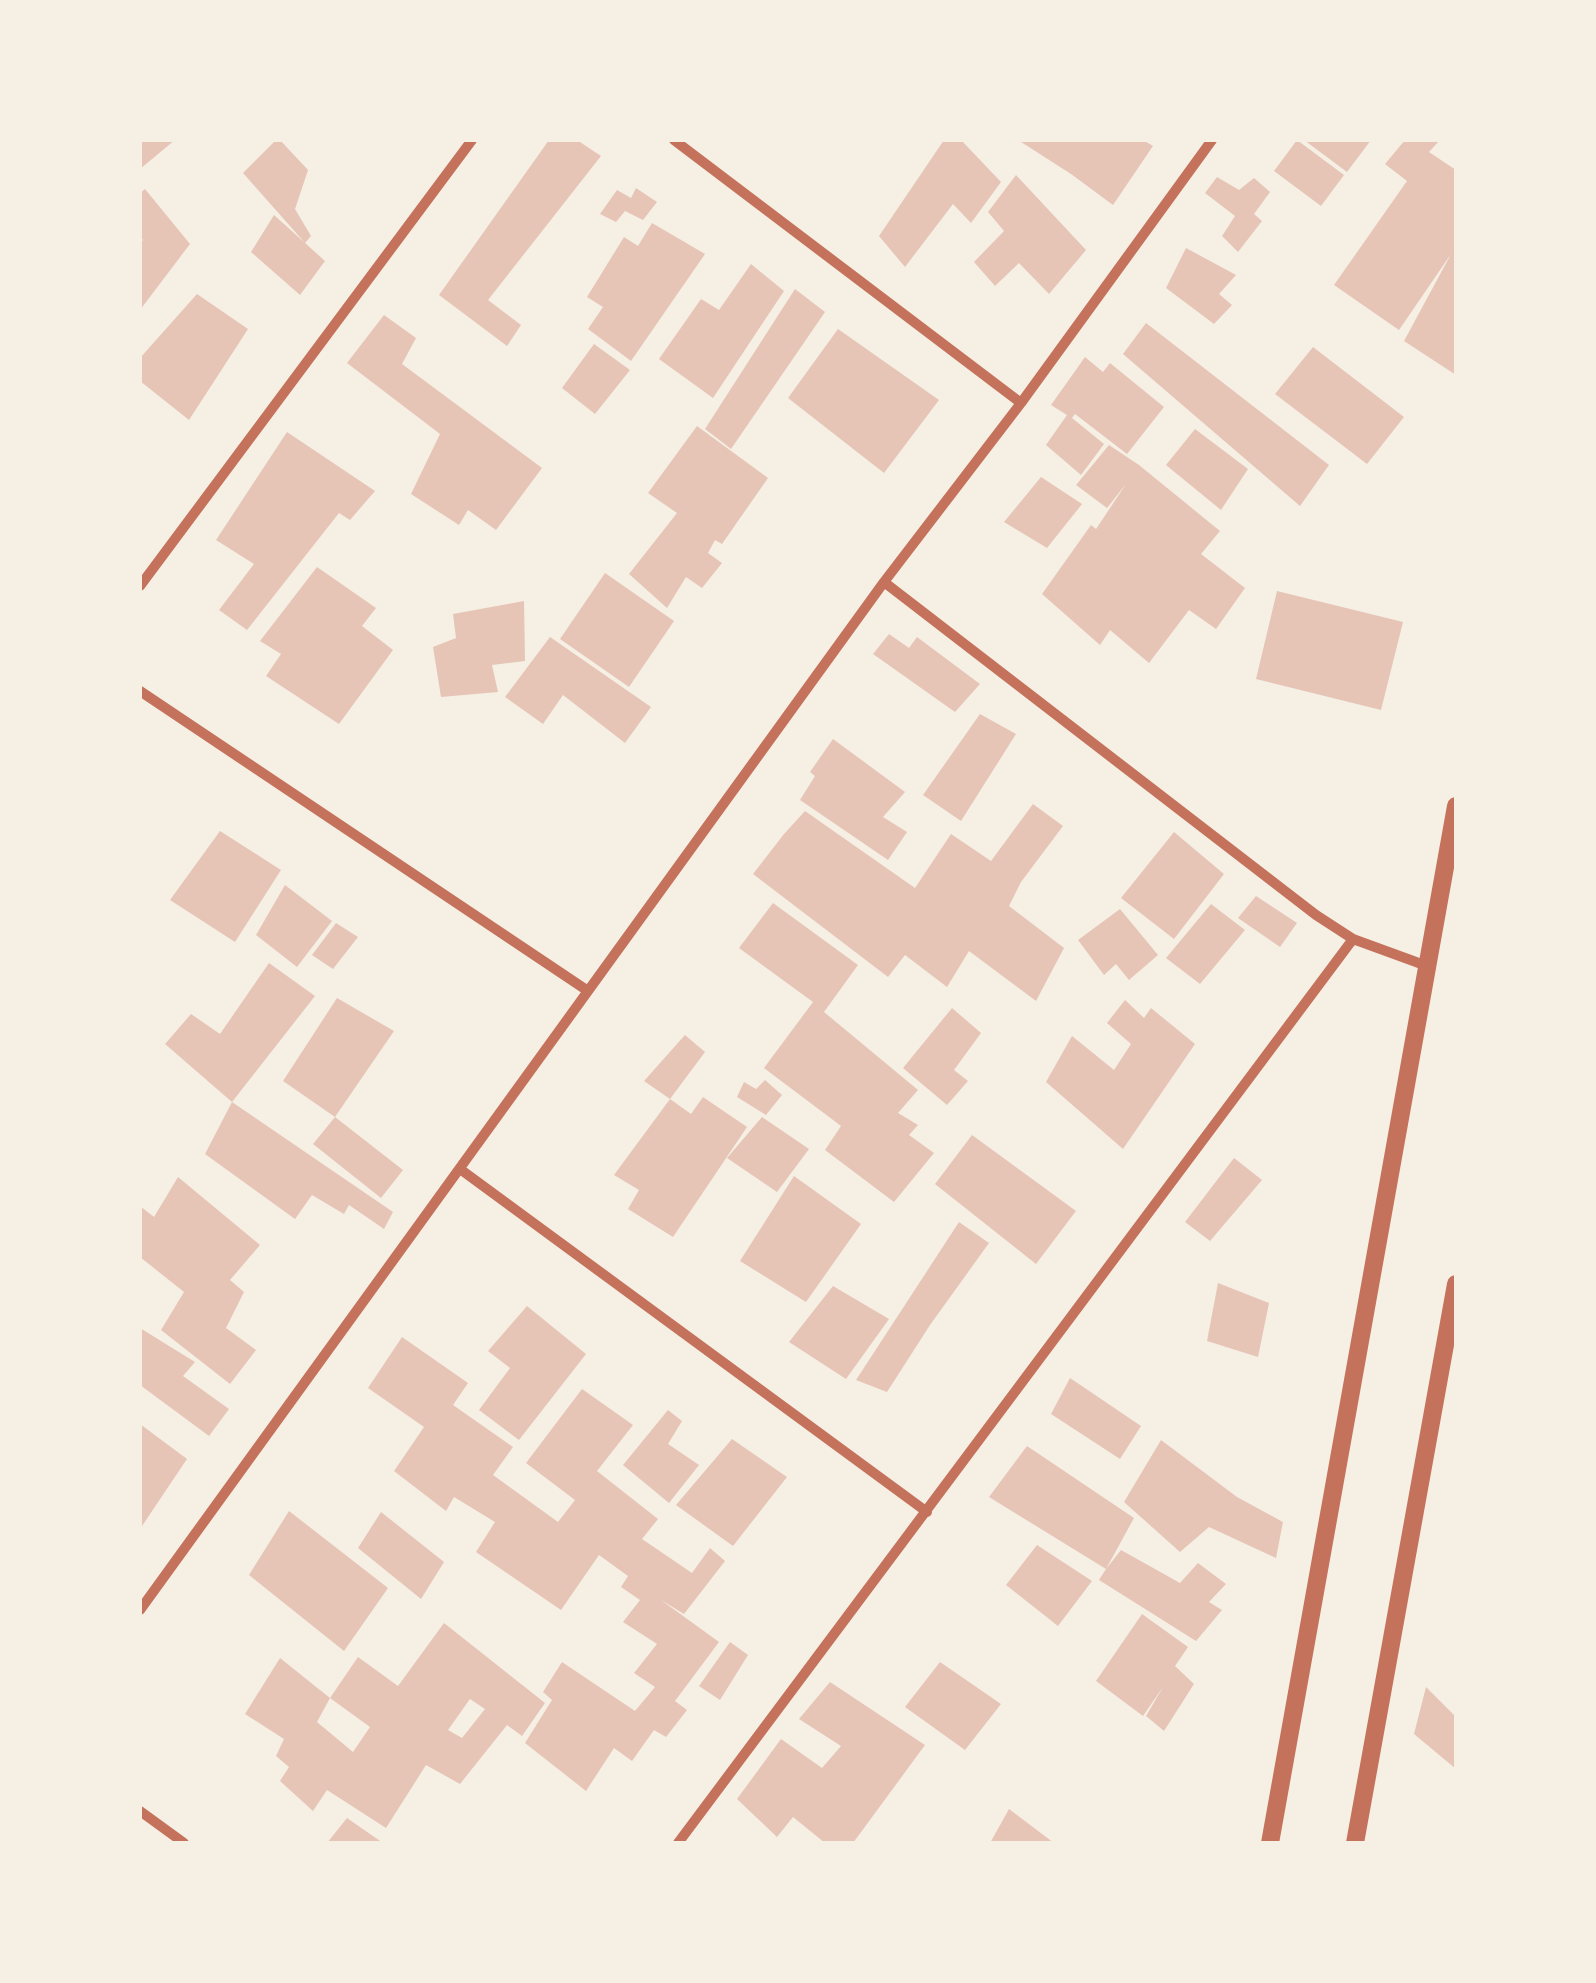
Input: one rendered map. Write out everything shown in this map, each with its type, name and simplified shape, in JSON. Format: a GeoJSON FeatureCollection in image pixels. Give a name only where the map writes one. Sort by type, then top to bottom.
{"type":"FeatureCollection","features":[{"type":"Feature","properties":{"kind":"street"},"geometry":{"type":"LineString","coordinates":[[140,586],[472,140]]}},
{"type":"Feature","properties":{"kind":"street"},"geometry":{"type":"LineString","coordinates":[[674,140],[1021,403]]}},
{"type":"Feature","properties":{"kind":"street"},"geometry":{"type":"LineString","coordinates":[[140,1610],[884,582],[1021,403],[1212,140]]}},
{"type":"Feature","properties":{"kind":"street"},"geometry":{"type":"LineString","coordinates":[[884,582],[1316,915],[1353,940],[1427,966]]}},
{"type":"Feature","properties":{"kind":"street"},"geometry":{"type":"LineString","coordinates":[[140,692],[588,991]]}},
{"type":"Feature","properties":{"kind":"street"},"geometry":{"type":"LineString","coordinates":[[1270,1843],[1456,806]]}},
{"type":"Feature","properties":{"kind":"street"},"geometry":{"type":"LineString","coordinates":[[678,1843],[1353,940]]}},
{"type":"Feature","properties":{"kind":"street"},"geometry":{"type":"LineString","coordinates":[[460,1169],[927,1512]]}},
{"type":"Feature","properties":{"kind":"street"},"geometry":{"type":"LineString","coordinates":[[1354,1843],[1456,1284]]}},
{"type":"Feature","properties":{"kind":"street"},"geometry":{"type":"LineString","coordinates":[[140,1811],[184,1843]]}},
{"type":"Feature","properties":{"kind":"building"},"geometry":{"type":"Polygon","coordinates":[[[140,140],[175,140],[140,169],[140,140]]]}},
{"type":"Feature","properties":{"kind":"building"},"geometry":{"type":"Polygon","coordinates":[[[276,140],[308,170],[295,209],[311,236],[305,243],[243,173],[276,140]]]}},
{"type":"Feature","properties":{"kind":"building"},"geometry":{"type":"Polygon","coordinates":[[[549,140],[577,140],[601,156],[488,300],[521,325],[507,346],[439,295],[549,140]]]}},
{"type":"Feature","properties":{"kind":"building"},"geometry":{"type":"Polygon","coordinates":[[[944,140],[961,140],[1001,182],[971,223],[953,204],[905,267],[879,236],[944,140]]]}},
{"type":"Feature","properties":{"kind":"building"},"geometry":{"type":"Polygon","coordinates":[[[1018,140],[1143,140],[1153,146],[1113,205],[1018,140]]]}},
{"type":"Feature","properties":{"kind":"building"},"geometry":{"type":"Polygon","coordinates":[[[1297,140],[1344,175],[1321,206],[1274,171],[1297,140]]]}},
{"type":"Feature","properties":{"kind":"building"},"geometry":{"type":"Polygon","coordinates":[[[1304,140],[1371,140],[1347,172],[1304,140]]]}},
{"type":"Feature","properties":{"kind":"building"},"geometry":{"type":"Polygon","coordinates":[[[1405,140],[1440,140],[1429,152],[1456,170],[1456,375],[1404,341],[1451,254],[1399,330],[1334,285],[1407,181],[1385,164],[1405,140]]]}},
{"type":"Feature","properties":{"kind":"building"},"geometry":{"type":"Polygon","coordinates":[[[1016,175],[1086,250],[1049,294],[1019,263],[995,286],[974,262],[1004,231],[988,212],[1016,175]]]}},
{"type":"Feature","properties":{"kind":"building"},"geometry":{"type":"Polygon","coordinates":[[[1217,177],[1239,190],[1254,178],[1270,192],[1254,214],[1262,221],[1238,252],[1222,236],[1235,216],[1205,193],[1217,177]]]}},
{"type":"Feature","properties":{"kind":"building"},"geometry":{"type":"Polygon","coordinates":[[[636,188],[657,202],[643,220],[625,211],[616,222],[600,214],[617,190],[631,198],[636,188]]]}},
{"type":"Feature","properties":{"kind":"building"},"geometry":{"type":"Polygon","coordinates":[[[145,189],[190,244],[140,310],[140,193],[145,189]]]}},
{"type":"Feature","properties":{"kind":"building"},"geometry":{"type":"Polygon","coordinates":[[[274,215],[325,261],[300,295],[251,252],[274,215]]]}},
{"type":"Feature","properties":{"kind":"building"},"geometry":{"type":"Polygon","coordinates":[[[652,223],[705,254],[631,361],[588,329],[603,307],[587,297],[624,237],[638,246],[652,223]]]}},
{"type":"Feature","properties":{"kind":"building"},"geometry":{"type":"Polygon","coordinates":[[[1186,248],[1236,275],[1219,294],[1232,305],[1214,324],[1166,288],[1186,248]]]}},
{"type":"Feature","properties":{"kind":"building"},"geometry":{"type":"Polygon","coordinates":[[[751,264],[784,291],[713,398],[659,359],[701,299],[719,310],[751,264]]]}},
{"type":"Feature","properties":{"kind":"building"},"geometry":{"type":"Polygon","coordinates":[[[795,289],[825,312],[731,449],[705,429],[795,289]]]}},
{"type":"Feature","properties":{"kind":"building"},"geometry":{"type":"Polygon","coordinates":[[[197,294],[248,329],[189,420],[140,381],[140,358],[197,294]]]}},
{"type":"Feature","properties":{"kind":"building"},"geometry":{"type":"Polygon","coordinates":[[[384,315],[416,338],[402,364],[542,468],[496,530],[468,510],[459,525],[411,494],[440,434],[347,363],[384,315]]]}},
{"type":"Feature","properties":{"kind":"building"},"geometry":{"type":"Polygon","coordinates":[[[1146,323],[1329,465],[1300,506],[1123,354],[1146,323]]]}},
{"type":"Feature","properties":{"kind":"building"},"geometry":{"type":"Polygon","coordinates":[[[838,329],[939,400],[884,473],[788,398],[838,329]]]}},
{"type":"Feature","properties":{"kind":"building"},"geometry":{"type":"Polygon","coordinates":[[[594,344],[630,370],[595,414],[562,388],[594,344]]]}},
{"type":"Feature","properties":{"kind":"building"},"geometry":{"type":"Polygon","coordinates":[[[1313,347],[1404,417],[1367,464],[1275,394],[1313,347]]]}},
{"type":"Feature","properties":{"kind":"building"},"geometry":{"type":"Polygon","coordinates":[[[1085,357],[1103,372],[1110,363],[1164,407],[1127,454],[1075,414],[1072,418],[1104,444],[1081,475],[1046,445],[1067,415],[1051,405],[1085,357]]]}},
{"type":"Feature","properties":{"kind":"building"},"geometry":{"type":"Polygon","coordinates":[[[697,426],[768,478],[722,544],[715,540],[708,553],[722,563],[702,588],[686,577],[667,608],[629,574],[677,513],[648,493],[697,426]]]}},
{"type":"Feature","properties":{"kind":"building"},"geometry":{"type":"Polygon","coordinates":[[[1195,429],[1248,469],[1221,510],[1166,465],[1195,429]]]}},
{"type":"Feature","properties":{"kind":"building"},"geometry":{"type":"Polygon","coordinates":[[[287,432],[375,491],[350,520],[339,513],[247,630],[219,610],[254,564],[216,540],[287,432]]]}},
{"type":"Feature","properties":{"kind":"building"},"geometry":{"type":"Polygon","coordinates":[[[1109,445],[1220,531],[1201,554],[1245,588],[1216,629],[1189,610],[1149,663],[1110,630],[1100,645],[1042,594],[1091,525],[1096,529],[1126,484],[1107,508],[1076,485],[1109,445]]]}},
{"type":"Feature","properties":{"kind":"building"},"geometry":{"type":"Polygon","coordinates":[[[1041,477],[1082,504],[1047,548],[1004,522],[1041,477]]]}},
{"type":"Feature","properties":{"kind":"building"},"geometry":{"type":"Polygon","coordinates":[[[317,567],[376,608],[362,626],[393,650],[339,724],[266,676],[281,654],[260,641],[317,567]]]}},
{"type":"Feature","properties":{"kind":"building"},"geometry":{"type":"Polygon","coordinates":[[[605,573],[674,621],[629,687],[560,639],[605,573]]]}},
{"type":"Feature","properties":{"kind":"building"},"geometry":{"type":"Polygon","coordinates":[[[1277,591],[1403,622],[1381,710],[1256,679],[1277,591]]]}},
{"type":"Feature","properties":{"kind":"building"},"geometry":{"type":"Polygon","coordinates":[[[524,601],[525,661],[492,665],[498,692],[441,697],[433,647],[456,638],[453,614],[524,601]]]}},
{"type":"Feature","properties":{"kind":"building"},"geometry":{"type":"Polygon","coordinates":[[[889,634],[909,648],[917,637],[980,684],[955,712],[873,654],[889,634]]]}},
{"type":"Feature","properties":{"kind":"building"},"geometry":{"type":"Polygon","coordinates":[[[550,637],[651,707],[625,743],[563,695],[543,724],[505,697],[550,637]]]}},
{"type":"Feature","properties":{"kind":"building"},"geometry":{"type":"Polygon","coordinates":[[[980,714],[1016,734],[961,821],[923,795],[980,714]]]}},
{"type":"Feature","properties":{"kind":"building"},"geometry":{"type":"Polygon","coordinates":[[[833,739],[905,792],[883,817],[907,832],[888,860],[800,800],[815,776],[810,772],[833,739]]]}},
{"type":"Feature","properties":{"kind":"building"},"geometry":{"type":"Polygon","coordinates":[[[1033,804],[1063,826],[1021,882],[1009,906],[1064,948],[1036,1001],[969,951],[947,987],[905,955],[888,977],[753,874],[805,811],[915,888],[951,834],[991,861],[1033,804]]]}},
{"type":"Feature","properties":{"kind":"building"},"geometry":{"type":"Polygon","coordinates":[[[220,831],[281,870],[235,942],[170,900],[220,831]]]}},
{"type":"Feature","properties":{"kind":"building"},"geometry":{"type":"Polygon","coordinates":[[[1174,832],[1224,874],[1174,939],[1121,898],[1174,832]]]}},
{"type":"Feature","properties":{"kind":"building"},"geometry":{"type":"Polygon","coordinates":[[[285,885],[332,921],[297,967],[256,935],[285,885]]]}},
{"type":"Feature","properties":{"kind":"building"},"geometry":{"type":"Polygon","coordinates":[[[1256,896],[1297,923],[1280,947],[1238,918],[1256,896]]]}},
{"type":"Feature","properties":{"kind":"building"},"geometry":{"type":"Polygon","coordinates":[[[773,903],[858,965],[824,1012],[918,1090],[898,1113],[918,1125],[909,1135],[934,1153],[894,1202],[825,1150],[841,1126],[764,1068],[813,1002],[739,948],[773,903]]]}},
{"type":"Feature","properties":{"kind":"building"},"geometry":{"type":"Polygon","coordinates":[[[1211,904],[1245,930],[1200,984],[1166,958],[1211,904]]]}},
{"type":"Feature","properties":{"kind":"building"},"geometry":{"type":"Polygon","coordinates":[[[1120,909],[1158,955],[1129,980],[1116,964],[1104,975],[1078,940],[1120,909]]]}},
{"type":"Feature","properties":{"kind":"building"},"geometry":{"type":"Polygon","coordinates":[[[336,923],[358,937],[333,969],[312,955],[336,923]]]}},
{"type":"Feature","properties":{"kind":"building"},"geometry":{"type":"Polygon","coordinates":[[[269,963],[315,996],[232,1102],[165,1044],[191,1014],[220,1034],[269,963]]]}},
{"type":"Feature","properties":{"kind":"building"},"geometry":{"type":"Polygon","coordinates":[[[337,998],[394,1031],[335,1117],[283,1081],[337,998]]]}},
{"type":"Feature","properties":{"kind":"building"},"geometry":{"type":"Polygon","coordinates":[[[1125,1000],[1144,1018],[1151,1008],[1195,1044],[1123,1149],[1046,1082],[1072,1036],[1114,1070],[1131,1044],[1107,1023],[1125,1000]]]}},
{"type":"Feature","properties":{"kind":"building"},"geometry":{"type":"Polygon","coordinates":[[[952,1008],[981,1033],[954,1070],[968,1081],[947,1105],[903,1068],[952,1008]]]}},
{"type":"Feature","properties":{"kind":"building"},"geometry":{"type":"Polygon","coordinates":[[[685,1035],[705,1052],[670,1099],[644,1081],[685,1035]]]}},
{"type":"Feature","properties":{"kind":"building"},"geometry":{"type":"Polygon","coordinates":[[[765,1080],[782,1095],[766,1115],[737,1097],[744,1082],[756,1089],[765,1080]]]}},
{"type":"Feature","properties":{"kind":"building"},"geometry":{"type":"Polygon","coordinates":[[[703,1097],[747,1127],[673,1237],[628,1209],[639,1190],[614,1175],[670,1099],[691,1114],[703,1097]]]}},
{"type":"Feature","properties":{"kind":"building"},"geometry":{"type":"Polygon","coordinates":[[[232,1102],[393,1212],[384,1229],[349,1205],[344,1214],[312,1195],[295,1219],[205,1154],[232,1102]]]}},
{"type":"Feature","properties":{"kind":"building"},"geometry":{"type":"Polygon","coordinates":[[[335,1117],[403,1170],[381,1198],[313,1144],[335,1117]]]}},
{"type":"Feature","properties":{"kind":"building"},"geometry":{"type":"Polygon","coordinates":[[[762,1117],[809,1149],[777,1192],[727,1158],[762,1117]]]}},
{"type":"Feature","properties":{"kind":"building"},"geometry":{"type":"Polygon","coordinates":[[[972,1135],[1076,1211],[1036,1264],[935,1184],[972,1135]]]}},
{"type":"Feature","properties":{"kind":"building"},"geometry":{"type":"Polygon","coordinates":[[[1234,1158],[1262,1180],[1210,1241],[1185,1222],[1234,1158]]]}},
{"type":"Feature","properties":{"kind":"building"},"geometry":{"type":"Polygon","coordinates":[[[794,1176],[861,1224],[806,1302],[740,1261],[794,1176]]]}},
{"type":"Feature","properties":{"kind":"building"},"geometry":{"type":"Polygon","coordinates":[[[178,1177],[260,1245],[230,1280],[244,1292],[226,1328],[256,1350],[230,1384],[161,1330],[184,1292],[140,1257],[140,1206],[154,1217],[178,1177]]]}},
{"type":"Feature","properties":{"kind":"building"},"geometry":{"type":"Polygon","coordinates":[[[959,1222],[989,1243],[887,1392],[856,1380],[959,1222]]]}},
{"type":"Feature","properties":{"kind":"building"},"geometry":{"type":"Polygon","coordinates":[[[1218,1283],[1269,1303],[1258,1357],[1207,1341],[1218,1283]]]}},
{"type":"Feature","properties":{"kind":"building"},"geometry":{"type":"Polygon","coordinates":[[[833,1286],[889,1319],[846,1379],[789,1342],[833,1286]]]}},
{"type":"Feature","properties":{"kind":"building"},"geometry":{"type":"Polygon","coordinates":[[[527,1306],[586,1354],[519,1440],[479,1410],[510,1368],[488,1351],[527,1306]]]}},
{"type":"Feature","properties":{"kind":"building"},"geometry":{"type":"Polygon","coordinates":[[[140,1328],[195,1362],[183,1376],[229,1409],[209,1436],[140,1385],[140,1328]]]}},
{"type":"Feature","properties":{"kind":"building"},"geometry":{"type":"Polygon","coordinates":[[[402,1337],[468,1383],[453,1405],[513,1447],[493,1475],[558,1522],[575,1500],[526,1463],[582,1389],[633,1425],[597,1471],[658,1519],[642,1539],[692,1573],[710,1548],[725,1561],[684,1614],[661,1600],[719,1642],[675,1701],[687,1710],[666,1737],[654,1730],[632,1761],[614,1748],[586,1791],[525,1743],[552,1700],[543,1692],[562,1662],[635,1711],[655,1687],[634,1673],[657,1644],[623,1622],[640,1600],[621,1587],[628,1576],[599,1555],[561,1610],[476,1552],[495,1522],[454,1497],[446,1511],[394,1471],[424,1427],[368,1388],[402,1337]]]}},
{"type":"Feature","properties":{"kind":"building"},"geometry":{"type":"Polygon","coordinates":[[[1070,1378],[1141,1426],[1120,1459],[1051,1414],[1070,1378]]]}},
{"type":"Feature","properties":{"kind":"building"},"geometry":{"type":"Polygon","coordinates":[[[668,1410],[682,1421],[668,1444],[699,1465],[669,1503],[623,1465],[668,1410]]]}},
{"type":"Feature","properties":{"kind":"building"},"geometry":{"type":"Polygon","coordinates":[[[140,1424],[187,1459],[140,1529],[140,1424]]]}},
{"type":"Feature","properties":{"kind":"building"},"geometry":{"type":"Polygon","coordinates":[[[732,1439],[787,1477],[733,1546],[676,1505],[732,1439]]]}},
{"type":"Feature","properties":{"kind":"building"},"geometry":{"type":"Polygon","coordinates":[[[1161,1440],[1237,1497],[1283,1522],[1276,1558],[1209,1527],[1180,1552],[1124,1502],[1161,1440]]]}},
{"type":"Feature","properties":{"kind":"building"},"geometry":{"type":"Polygon","coordinates":[[[1027,1446],[1134,1518],[1106,1569],[989,1497],[1027,1446]]]}},
{"type":"Feature","properties":{"kind":"building"},"geometry":{"type":"Polygon","coordinates":[[[289,1511],[388,1588],[344,1651],[249,1575],[289,1511]]]}},
{"type":"Feature","properties":{"kind":"building"},"geometry":{"type":"Polygon","coordinates":[[[381,1512],[444,1562],[421,1599],[358,1548],[381,1512]]]}},
{"type":"Feature","properties":{"kind":"building"},"geometry":{"type":"Polygon","coordinates":[[[1037,1545],[1092,1581],[1058,1626],[1006,1585],[1037,1545]]]}},
{"type":"Feature","properties":{"kind":"building"},"geometry":{"type":"Polygon","coordinates":[[[1121,1550],[1180,1583],[1198,1563],[1226,1584],[1209,1602],[1222,1610],[1196,1641],[1099,1580],[1121,1550]]]}},
{"type":"Feature","properties":{"kind":"building"},"geometry":{"type":"Polygon","coordinates":[[[1142,1614],[1188,1647],[1175,1666],[1194,1684],[1164,1731],[1146,1716],[1163,1687],[1143,1716],[1096,1681],[1142,1614]]]}},
{"type":"Feature","properties":{"kind":"building"},"geometry":{"type":"Polygon","coordinates":[[[444,1623],[545,1703],[522,1736],[507,1725],[460,1784],[426,1765],[386,1828],[327,1790],[313,1811],[280,1781],[289,1767],[276,1756],[284,1739],[245,1714],[280,1658],[330,1698],[358,1657],[398,1686],[444,1623]],[[330,1698],[317,1722],[353,1752],[370,1727],[330,1698]],[[470,1699],[448,1730],[462,1738],[485,1709],[470,1699]]]}},
{"type":"Feature","properties":{"kind":"building"},"geometry":{"type":"Polygon","coordinates":[[[730,1642],[748,1655],[720,1700],[699,1686],[730,1642]]]}},
{"type":"Feature","properties":{"kind":"building"},"geometry":{"type":"Polygon","coordinates":[[[940,1662],[1001,1704],[965,1750],[905,1707],[940,1662]]]}},
{"type":"Feature","properties":{"kind":"building"},"geometry":{"type":"Polygon","coordinates":[[[830,1682],[925,1745],[853,1843],[825,1843],[793,1817],[777,1837],[737,1799],[781,1739],[822,1768],[841,1746],[799,1719],[830,1682]]]}},
{"type":"Feature","properties":{"kind":"building"},"geometry":{"type":"Polygon","coordinates":[[[1426,1687],[1456,1717],[1456,1769],[1414,1734],[1426,1687]]]}},
{"type":"Feature","properties":{"kind":"building"},"geometry":{"type":"Polygon","coordinates":[[[1009,1809],[1054,1843],[990,1843],[1009,1809]]]}},
{"type":"Feature","properties":{"kind":"building"},"geometry":{"type":"Polygon","coordinates":[[[347,1818],[383,1843],[327,1843],[347,1818]]]}}]}
